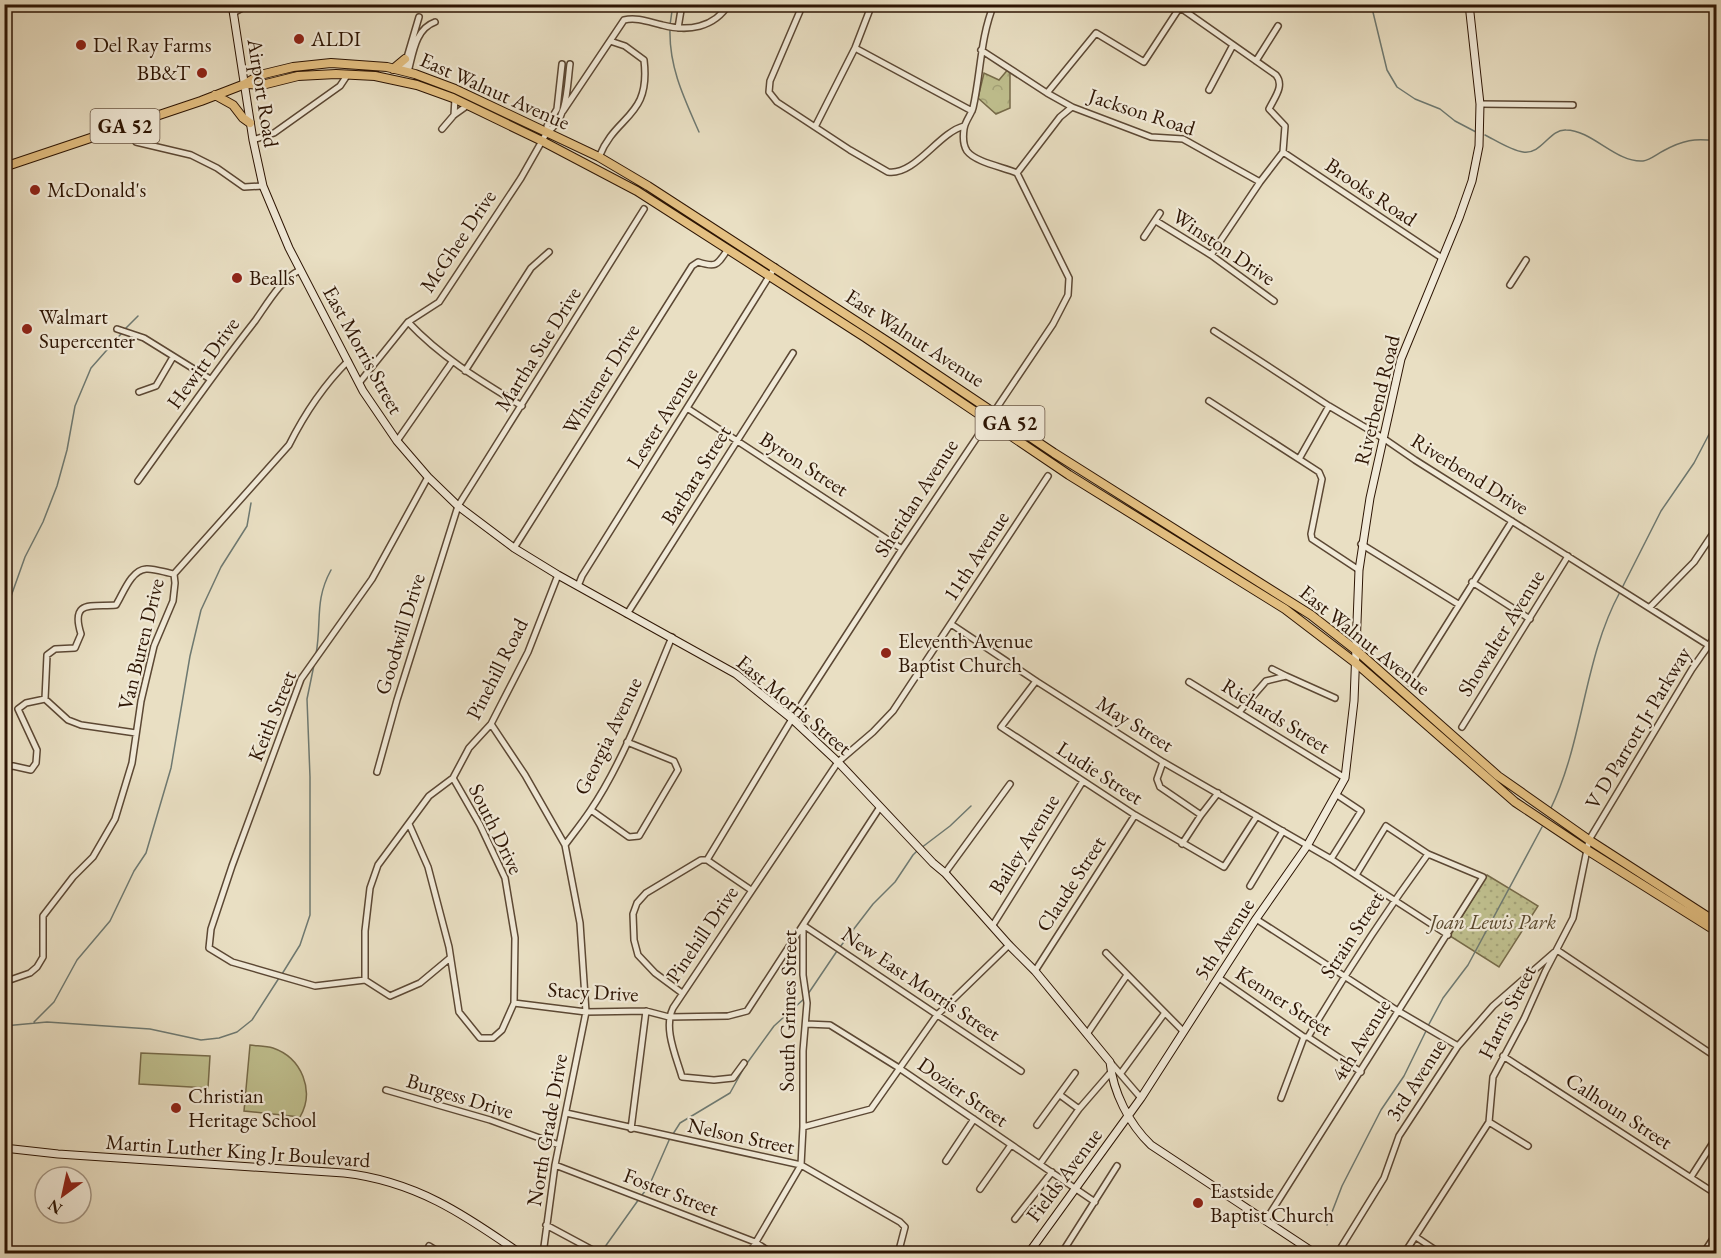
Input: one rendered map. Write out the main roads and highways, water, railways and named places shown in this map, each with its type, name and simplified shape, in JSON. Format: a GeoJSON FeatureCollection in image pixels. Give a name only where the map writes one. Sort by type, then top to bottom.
{"type":"FeatureCollection","features":[{"type":"Feature","properties":{"kind":"main road"},"geometry":{"type":"LineString","coordinates":[[393,69],[405,59]]}},
{"type":"Feature","properties":{"kind":"main road","name":"East Walnut Avenue"},"geometry":{"type":"LineString","coordinates":[[4,167],[215,95],[245,84],[260,75],[308,65],[347,63],[405,71],[438,81],[599,157],[648,186],[1134,504],[1311,615],[1357,651],[1498,776],[1589,840],[1716,922]]}},
{"type":"Feature","properties":{"kind":"main road","name":"East Walnut Avenue"},"geometry":{"type":"LineString","coordinates":[[245,84],[262,85],[298,76],[329,74],[396,79],[455,99],[637,190],[1128,513],[1285,609],[1357,663],[1509,797],[1716,932]]}},
{"type":"Feature","properties":{"kind":"main road"},"geometry":{"type":"LineString","coordinates":[[215,95],[233,105],[250,123]]}},
{"type":"Feature","properties":{"kind":"main road"},"geometry":{"type":"LineString","coordinates":[[1128,513],[1134,504]]}},
{"type":"Feature","properties":{"kind":"waterway"},"geometry":{"type":"LineString","coordinates":[[670,25],[673,4]]}},
{"type":"Feature","properties":{"kind":"waterway"},"geometry":{"type":"LineString","coordinates":[[1371,4],[1387,70],[1397,87],[1415,99],[1440,109],[1455,121],[1476,132]]}},
{"type":"Feature","properties":{"kind":"waterway"},"geometry":{"type":"LineString","coordinates":[[670,30],[675,70],[699,132]]}},
{"type":"Feature","properties":{"kind":"waterway"},"geometry":{"type":"LineString","coordinates":[[1485,135],[1514,150],[1530,152],[1555,133],[1566,130],[1576,131],[1623,157],[1643,161],[1683,142],[1716,141]]}},
{"type":"Feature","properties":{"kind":"waterway"},"geometry":{"type":"LineString","coordinates":[[124,330],[138,316]]}},
{"type":"Feature","properties":{"kind":"waterway"},"geometry":{"type":"LineString","coordinates":[[4,616],[25,557],[43,522],[57,486],[67,450],[75,406],[91,368],[121,334]]}},
{"type":"Feature","properties":{"kind":"waterway"},"geometry":{"type":"LineString","coordinates":[[1622,588],[1661,511],[1694,463],[1716,421]]}},
{"type":"Feature","properties":{"kind":"waterway"},"geometry":{"type":"LineString","coordinates":[[34,1022],[54,1002],[77,960],[110,921],[134,871],[146,853],[171,768],[190,656],[201,610],[221,567],[247,526],[251,503]]}},
{"type":"Feature","properties":{"kind":"waterway"},"geometry":{"type":"LineString","coordinates":[[316,654],[320,602],[331,570]]}},
{"type":"Feature","properties":{"kind":"waterway"},"geometry":{"type":"LineString","coordinates":[[1550,810],[1570,756],[1598,645],[1620,592]]}},
{"type":"Feature","properties":{"kind":"waterway"},"geometry":{"type":"LineString","coordinates":[[282,974],[300,945],[310,915],[310,777],[307,699],[314,665]]}},
{"type":"Feature","properties":{"kind":"waterway"},"geometry":{"type":"LineString","coordinates":[[921,848],[950,826],[971,806]]}},
{"type":"Feature","properties":{"kind":"waterway"},"geometry":{"type":"LineString","coordinates":[[1428,1026],[1443,998],[1468,965],[1542,827]]}},
{"type":"Feature","properties":{"kind":"waterway"},"geometry":{"type":"LineString","coordinates":[[840,947],[873,904],[895,882],[917,851]]}},
{"type":"Feature","properties":{"kind":"waterway"},"geometry":{"type":"LineString","coordinates":[[808,994],[837,951]]}},
{"type":"Feature","properties":{"kind":"waterway"},"geometry":{"type":"LineString","coordinates":[[4,1026],[47,1022],[150,1029],[201,1040],[219,1038],[237,1032],[252,1020],[279,978]]}},
{"type":"Feature","properties":{"kind":"waterway"},"geometry":{"type":"LineString","coordinates":[[673,1134],[680,1123],[730,1093],[745,1066],[774,1026],[805,998]]}},
{"type":"Feature","properties":{"kind":"waterway"},"geometry":{"type":"LineString","coordinates":[[1327,1225],[1342,1186],[1381,1110],[1404,1076],[1426,1031]]}},
{"type":"Feature","properties":{"kind":"waterway"},"geometry":{"type":"LineString","coordinates":[[642,1195],[649,1186],[670,1138]]}},
{"type":"Feature","properties":{"kind":"waterway"},"geometry":{"type":"LineString","coordinates":[[602,1251],[639,1199]]}},
{"type":"Feature","properties":{"kind":"place","name":"ALDI"},"geometry":{"type":"Point","coordinates":[299,39]}},
{"type":"Feature","properties":{"kind":"place","name":"Del Ray Farms"},"geometry":{"type":"Point","coordinates":[81,45]}},
{"type":"Feature","properties":{"kind":"place","name":"BB&T"},"geometry":{"type":"Point","coordinates":[202,73]}},
{"type":"Feature","properties":{"kind":"place","name":"McDonald's"},"geometry":{"type":"Point","coordinates":[35,190]}},
{"type":"Feature","properties":{"kind":"place","name":"Bealls"},"geometry":{"type":"Point","coordinates":[237,278]}},
{"type":"Feature","properties":{"kind":"place","name":"Walmart Supercenter"},"geometry":{"type":"Point","coordinates":[27,329]}},
{"type":"Feature","properties":{"kind":"place","name":"Eleventh Avenue Baptist Church"},"geometry":{"type":"Point","coordinates":[886,653]}},
{"type":"Feature","properties":{"kind":"place","name":"Christian Heritage School"},"geometry":{"type":"Point","coordinates":[176,1108]}},
{"type":"Feature","properties":{"kind":"place","name":"Eastside Baptist Church"},"geometry":{"type":"Point","coordinates":[1198,1203]}},
{"type":"Feature","properties":{"kind":"park label","name":"Joan Lewis Park"},"geometry":{"type":"Point","coordinates":[1493,922]}}]}
